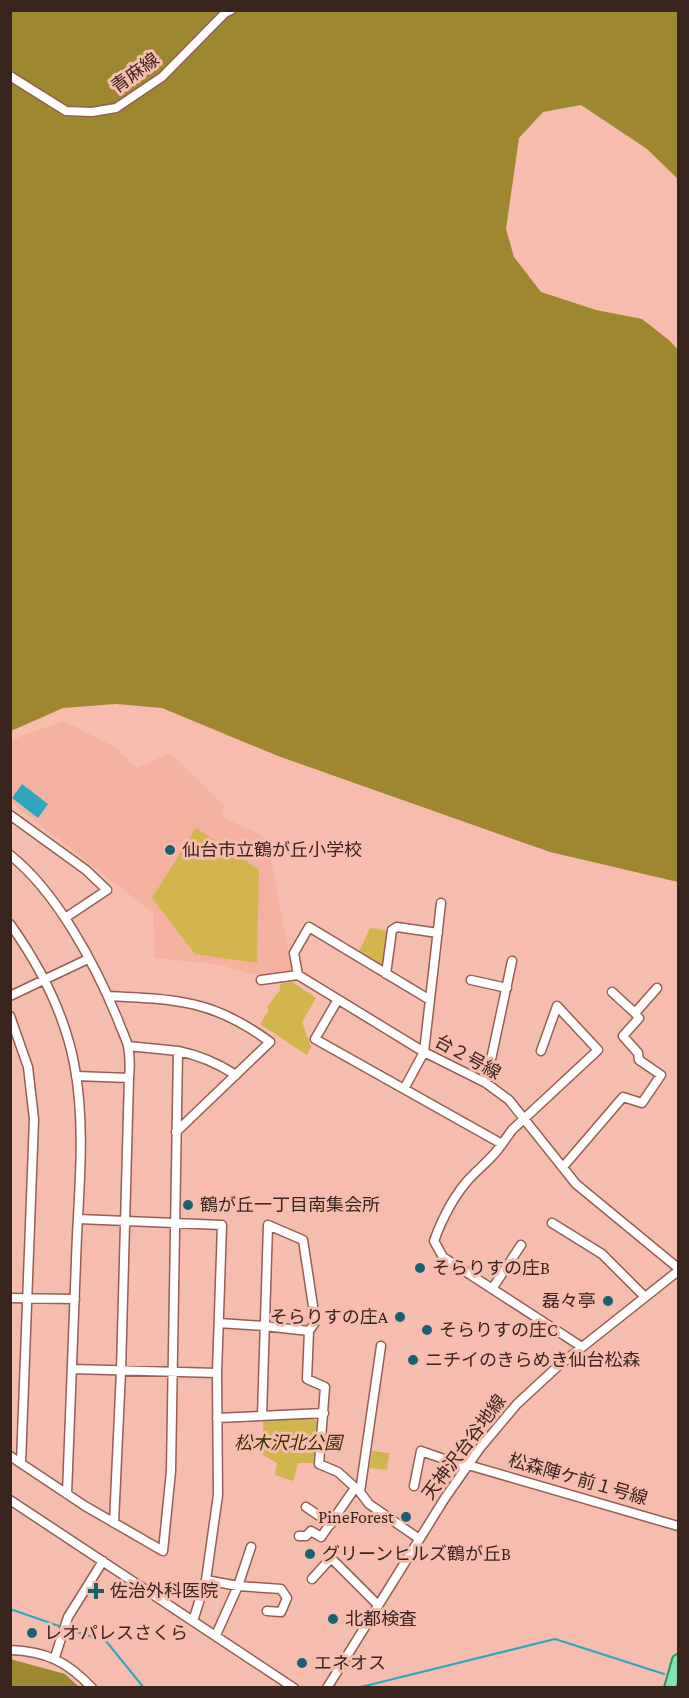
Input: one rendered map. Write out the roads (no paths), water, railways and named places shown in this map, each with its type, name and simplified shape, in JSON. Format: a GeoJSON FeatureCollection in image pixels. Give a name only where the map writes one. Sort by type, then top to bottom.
{"type":"FeatureCollection","features":[{"type":"Feature","properties":{"kind":"main road"},"geometry":{"type":"LineString","coordinates":[[670,1688],[677,1664]]}},
{"type":"Feature","properties":{"kind":"street","name":"青麻線"},"geometry":{"type":"LineString","coordinates":[[10,76],[66,111],[92,112],[116,108],[162,77],[225,13],[231,10]]}},
{"type":"Feature","properties":{"kind":"street"},"geometry":{"type":"LineString","coordinates":[[10,815],[86,870],[107,890],[65,918]]}},
{"type":"Feature","properties":{"kind":"street"},"geometry":{"type":"LineString","coordinates":[[10,855],[22,864],[43,887],[65,918],[108,996],[128,1046],[121,1371],[114,1523]]}},
{"type":"Feature","properties":{"kind":"street"},"geometry":{"type":"LineString","coordinates":[[404,1089],[424,1052],[441,903]]}},
{"type":"Feature","properties":{"kind":"street"},"geometry":{"type":"LineString","coordinates":[[10,924],[26,946],[59,1011],[76,1076],[80,1119],[78,1219],[67,1494]]}},
{"type":"Feature","properties":{"kind":"street"},"geometry":{"type":"LineString","coordinates":[[261,980],[298,975],[294,952],[309,927],[430,1000]]}},
{"type":"Feature","properties":{"kind":"street"},"geometry":{"type":"LineString","coordinates":[[386,974],[392,930],[397,927],[438,933]]}},
{"type":"Feature","properties":{"kind":"street"},"geometry":{"type":"LineString","coordinates":[[10,996],[88,959]]}},
{"type":"Feature","properties":{"kind":"street"},"geometry":{"type":"LineString","coordinates":[[486,1083],[512,961]]}},
{"type":"Feature","properties":{"kind":"street","name":"台２号線"},"geometry":{"type":"LineString","coordinates":[[298,975],[337,1001],[424,1052],[486,1083],[509,1100],[576,1184],[678,1270]]}},
{"type":"Feature","properties":{"kind":"street"},"geometry":{"type":"LineString","coordinates":[[471,981],[507,988]]}},
{"type":"Feature","properties":{"kind":"street"},"geometry":{"type":"LineString","coordinates":[[635,1013],[657,988]]}},
{"type":"Feature","properties":{"kind":"street"},"geometry":{"type":"LineString","coordinates":[[563,1167],[623,1097],[642,1103],[660,1075],[639,1060],[638,1053],[623,1036],[639,1018],[612,992]]}},
{"type":"Feature","properties":{"kind":"street"},"geometry":{"type":"LineString","coordinates":[[108,996],[156,998],[189,1003],[224,1013],[246,1024],[270,1042],[176,1132]]}},
{"type":"Feature","properties":{"kind":"street"},"geometry":{"type":"LineString","coordinates":[[337,1001],[315,1039],[502,1144]]}},
{"type":"Feature","properties":{"kind":"street"},"geometry":{"type":"LineString","coordinates":[[541,1051],[557,1006],[598,1050],[512,1130],[493,1157],[468,1180],[443,1218],[434,1241],[443,1257],[582,1347]]}},
{"type":"Feature","properties":{"kind":"street"},"geometry":{"type":"LineString","coordinates":[[10,1016],[28,1067],[34,1119],[21,1463]]}},
{"type":"Feature","properties":{"kind":"street"},"geometry":{"type":"LineString","coordinates":[[128,1046],[197,1055],[236,1075]]}},
{"type":"Feature","properties":{"kind":"street"},"geometry":{"type":"LineString","coordinates":[[10,1456],[67,1494],[162,1551],[171,1471],[178,1051]]}},
{"type":"Feature","properties":{"kind":"street"},"geometry":{"type":"LineString","coordinates":[[76,1076],[129,1078]]}},
{"type":"Feature","properties":{"kind":"street"},"geometry":{"type":"LineString","coordinates":[[78,1219],[222,1225],[217,1373],[218,1495],[206,1580],[193,1621]]}},
{"type":"Feature","properties":{"kind":"street"},"geometry":{"type":"LineString","coordinates":[[552,1223],[602,1254],[645,1298]]}},
{"type":"Feature","properties":{"kind":"street"},"geometry":{"type":"LineString","coordinates":[[262,1416],[268,1225],[303,1240],[314,1324],[309,1331],[307,1379],[325,1387],[319,1464],[338,1472],[358,1490],[369,1504],[418,1538]]}},
{"type":"Feature","properties":{"kind":"street"},"geometry":{"type":"LineString","coordinates":[[492,1289],[520,1245]]}},
{"type":"Feature","properties":{"kind":"street","name":"天神沢台谷地線"},"geometry":{"type":"LineString","coordinates":[[327,1688],[418,1538],[468,1466],[517,1404],[557,1367],[678,1270]]}},
{"type":"Feature","properties":{"kind":"street"},"geometry":{"type":"LineString","coordinates":[[10,1298],[75,1299]]}},
{"type":"Feature","properties":{"kind":"street"},"geometry":{"type":"LineString","coordinates":[[219,1323],[309,1331]]}},
{"type":"Feature","properties":{"kind":"street"},"geometry":{"type":"LineString","coordinates":[[300,1536],[306,1536],[311,1531],[321,1537],[358,1490],[381,1346]]}},
{"type":"Feature","properties":{"kind":"street"},"geometry":{"type":"LineString","coordinates":[[72,1369],[217,1373]]}},
{"type":"Feature","properties":{"kind":"street"},"geometry":{"type":"LineString","coordinates":[[217,1418],[324,1413]]}},
{"type":"Feature","properties":{"kind":"street","name":"松森陣ケ前１号線"},"geometry":{"type":"LineString","coordinates":[[414,1486],[421,1451],[678,1526]]}},
{"type":"Feature","properties":{"kind":"street"},"geometry":{"type":"LineString","coordinates":[[10,1500],[294,1688]]}},
{"type":"Feature","properties":{"kind":"street"},"geometry":{"type":"LineString","coordinates":[[306,1507],[330,1524]]}},
{"type":"Feature","properties":{"kind":"street"},"geometry":{"type":"LineString","coordinates":[[216,1635],[238,1586],[251,1547]]}},
{"type":"Feature","properties":{"kind":"street"},"geometry":{"type":"LineString","coordinates":[[312,1579],[331,1558],[378,1605]]}},
{"type":"Feature","properties":{"kind":"street"},"geometry":{"type":"LineString","coordinates":[[55,1657],[67,1620],[103,1561]]}},
{"type":"Feature","properties":{"kind":"street"},"geometry":{"type":"LineString","coordinates":[[206,1580],[238,1586],[281,1589],[287,1598],[280,1612],[267,1611]]}},
{"type":"Feature","properties":{"kind":"street"},"geometry":{"type":"LineString","coordinates":[[10,1650],[27,1650],[55,1657],[81,1676],[92,1688]]}},
{"type":"Feature","properties":{"kind":"water"},"geometry":{"type":"Polygon","coordinates":[[[22,784],[48,804],[38,818],[12,798],[22,784]]]}},
{"type":"Feature","properties":{"kind":"waterway"},"geometry":{"type":"LineString","coordinates":[[10,1609],[62,1627]]}},
{"type":"Feature","properties":{"kind":"waterway"},"geometry":{"type":"LineString","coordinates":[[67,1629],[106,1641],[144,1688]]}},
{"type":"Feature","properties":{"kind":"waterway"},"geometry":{"type":"LineString","coordinates":[[357,1688],[555,1639],[664,1674]]}},
{"type":"Feature","properties":{"kind":"place","name":"仙台市立鶴が丘小学校"},"geometry":{"type":"Point","coordinates":[170,850]}},
{"type":"Feature","properties":{"kind":"place","name":"鶴が丘一丁目南集会所"},"geometry":{"type":"Point","coordinates":[188,1205]}},
{"type":"Feature","properties":{"kind":"place","name":"そらりすの庄B"},"geometry":{"type":"Point","coordinates":[420,1268]}},
{"type":"Feature","properties":{"kind":"place","name":"磊々亭"},"geometry":{"type":"Point","coordinates":[608,1301]}},
{"type":"Feature","properties":{"kind":"place","name":"そらりすの庄A"},"geometry":{"type":"Point","coordinates":[400,1317]}},
{"type":"Feature","properties":{"kind":"place","name":"そらりすの庄C"},"geometry":{"type":"Point","coordinates":[427,1330]}},
{"type":"Feature","properties":{"kind":"place","name":"ニチイのきらめき仙台松森"},"geometry":{"type":"Point","coordinates":[413,1360]}},
{"type":"Feature","properties":{"kind":"place","name":"PineForest"},"geometry":{"type":"Point","coordinates":[406,1517]}},
{"type":"Feature","properties":{"kind":"place","name":"グリーンヒルズ鶴が丘B"},"geometry":{"type":"Point","coordinates":[310,1554]}},
{"type":"Feature","properties":{"kind":"place","name":"佐治外科医院"},"geometry":{"type":"Point","coordinates":[96,1591]}},
{"type":"Feature","properties":{"kind":"place","name":"北都検査"},"geometry":{"type":"Point","coordinates":[333,1619]}},
{"type":"Feature","properties":{"kind":"place","name":"レオパレスさくら"},"geometry":{"type":"Point","coordinates":[32,1633]}},
{"type":"Feature","properties":{"kind":"place","name":"エネオス"},"geometry":{"type":"Point","coordinates":[302,1663]}},
{"type":"Feature","properties":{"kind":"park label","name":"松木沢北公園"},"geometry":{"type":"Point","coordinates":[288,1443]}}]}
